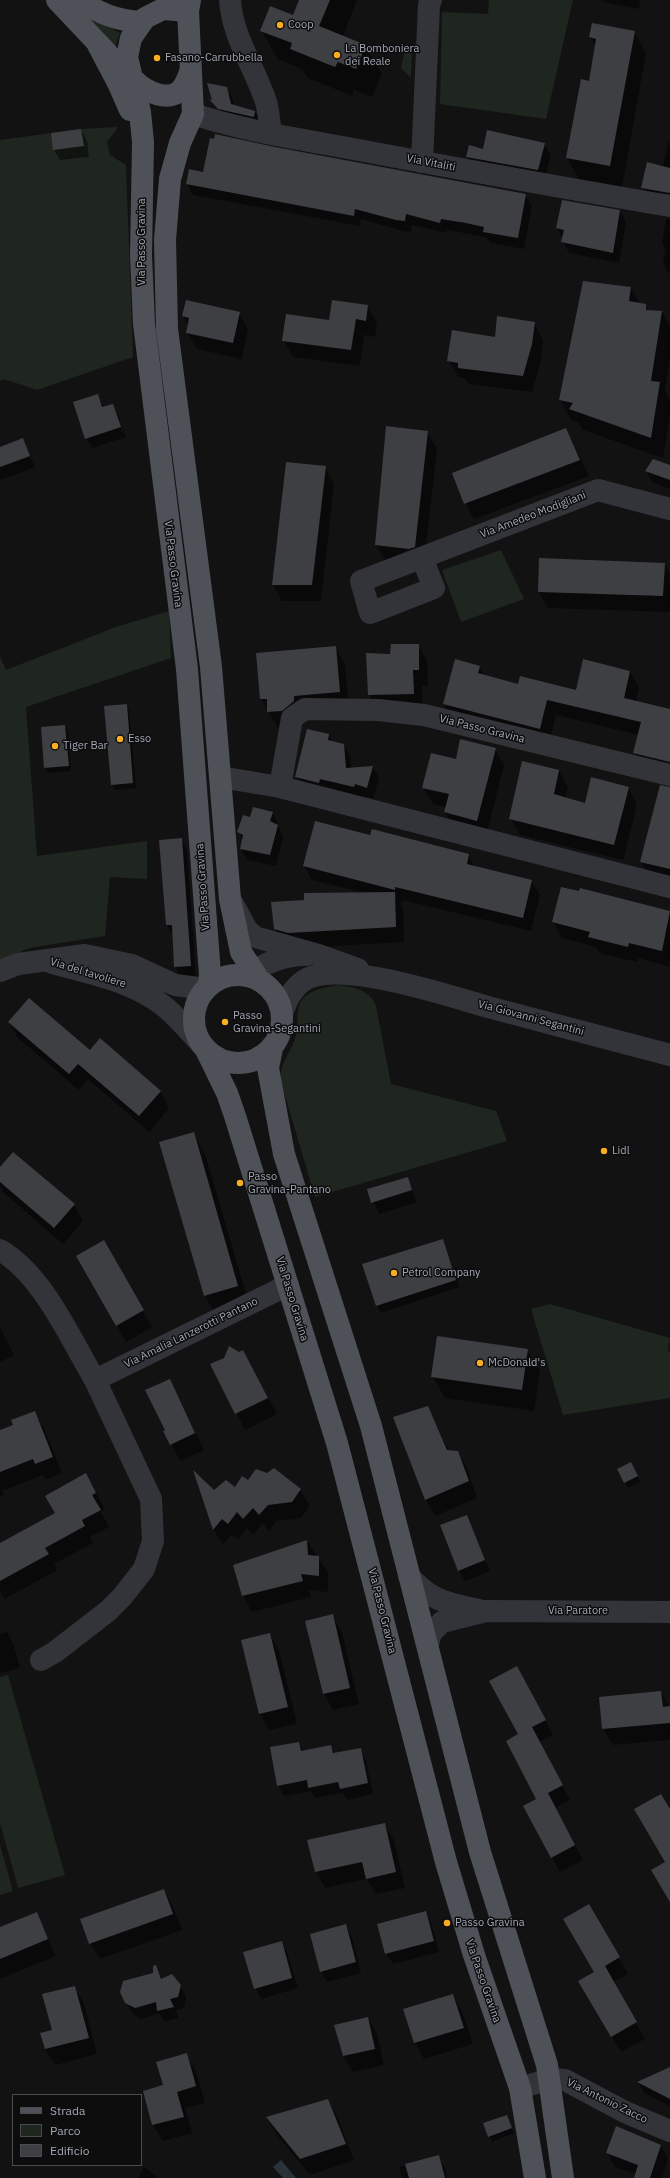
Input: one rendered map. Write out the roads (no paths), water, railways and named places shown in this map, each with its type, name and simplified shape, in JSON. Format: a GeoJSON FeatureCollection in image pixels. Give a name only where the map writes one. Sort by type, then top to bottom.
{"type":"FeatureCollection","features":[{"type":"Feature","properties":{"kind":"main road"},"geometry":{"type":"LineString","coordinates":[[57,0],[98,45],[146,91],[154,94],[165,95],[175,93],[183,88],[191,69]]}},
{"type":"Feature","properties":{"kind":"main road"},"geometry":{"type":"LineString","coordinates":[[77,0],[107,16],[121,21],[149,12],[189,5],[193,114],[180,144],[170,179],[165,240],[167,329],[210,659],[230,899],[237,941],[253,976],[275,995],[282,1014],[280,1035],[272,1048],[268,1068],[284,1154],[371,1426],[480,1852],[541,2043],[550,2079],[563,2178]]}},
{"type":"Feature","properties":{"kind":"main road"},"geometry":{"type":"LineString","coordinates":[[132,77],[127,57],[128,47],[133,34],[149,12]]}},
{"type":"Feature","properties":{"kind":"main road"},"geometry":{"type":"LineString","coordinates":[[98,45],[119,85],[143,142]]}},
{"type":"Feature","properties":{"kind":"main road","name":"Via Passo Gravina"},"geometry":{"type":"LineString","coordinates":[[132,77],[140,112],[143,142],[142,255],[144,324],[187,669],[210,974],[207,988]]}},
{"type":"Feature","properties":{"kind":"main road"},"geometry":{"type":"LineString","coordinates":[[253,976],[226,977],[207,988],[198,1000],[194,1012],[194,1026],[203,1047],[219,1060],[235,1064],[248,1063],[259,1058],[272,1048]]}},
{"type":"Feature","properties":{"kind":"main road","name":"Via Passo Gravina"},"geometry":{"type":"LineString","coordinates":[[203,1047],[227,1093],[337,1443],[446,1862],[474,1955],[520,2088],[535,2178]]}},
{"type":"Feature","properties":{"kind":"street"},"geometry":{"type":"LineString","coordinates":[[230,0],[231,10],[239,38],[266,103],[271,133]]}},
{"type":"Feature","properties":{"kind":"street"},"geometry":{"type":"LineString","coordinates":[[422,162],[429,5],[431,0]]}},
{"type":"Feature","properties":{"kind":"street","name":"Via Vitaliti"},"geometry":{"type":"LineString","coordinates":[[193,114],[210,120],[271,133],[422,162],[670,206]]}},
{"type":"Feature","properties":{"kind":"street","name":"Via Amedeo Modigliani"},"geometry":{"type":"LineString","coordinates":[[422,558],[598,490],[670,509]]}},
{"type":"Feature","properties":{"kind":"street","name":"Via Passo Gravina"},"geometry":{"type":"LineString","coordinates":[[280,787],[292,718],[305,709],[378,710],[424,715],[670,775]]}},
{"type":"Feature","properties":{"kind":"street"},"geometry":{"type":"LineString","coordinates":[[220,777],[280,787],[670,888]]}},
{"type":"Feature","properties":{"kind":"street","name":"Via Giovanni Segantini"},"geometry":{"type":"LineString","coordinates":[[230,899],[247,930],[255,937],[319,955],[393,981],[670,1055]]}},
{"type":"Feature","properties":{"kind":"street","name":"Via del tavoliere"},"geometry":{"type":"LineString","coordinates":[[0,971],[18,964],[85,955],[106,958],[132,965],[175,985],[207,988]]}},
{"type":"Feature","properties":{"kind":"street"},"geometry":{"type":"LineString","coordinates":[[253,976],[283,957],[319,955]]}},
{"type":"Feature","properties":{"kind":"street","name":"Via del tavoliere"},"geometry":{"type":"LineString","coordinates":[[45,961],[100,975],[139,990],[166,1007],[203,1047]]}},
{"type":"Feature","properties":{"kind":"street","name":"Via Giovanni Segantini"},"geometry":{"type":"LineString","coordinates":[[282,1014],[286,1001],[296,988],[302,982],[313,976],[333,974],[393,981]]}},
{"type":"Feature","properties":{"kind":"street"},"geometry":{"type":"LineString","coordinates":[[0,1250],[28,1273],[44,1293],[95,1380],[151,1499],[154,1518],[153,1541],[144,1569],[108,1611],[61,1647],[41,1660]]}},
{"type":"Feature","properties":{"kind":"street","name":"Via Amalia Lanzerotti Pantano"},"geometry":{"type":"LineString","coordinates":[[95,1380],[288,1285]]}},
{"type":"Feature","properties":{"kind":"street","name":"Via Paratore"},"geometry":{"type":"LineString","coordinates":[[409,1576],[429,1595],[439,1600],[486,1611],[670,1612]]}},
{"type":"Feature","properties":{"kind":"street","name":"Via Paratore"},"geometry":{"type":"LineString","coordinates":[[428,1644],[431,1633],[442,1622],[486,1611]]}},
{"type":"Feature","properties":{"kind":"street","name":"Via Antonio Zacco"},"geometry":{"type":"LineString","coordinates":[[520,2088],[550,2079],[564,2080],[578,2085],[625,2112],[670,2131]]}},
{"type":"Feature","properties":{"kind":"place","name":"Coop"},"geometry":{"type":"Point","coordinates":[280,25]}},
{"type":"Feature","properties":{"kind":"place","name":"La Bomboniera dei Reale"},"geometry":{"type":"Point","coordinates":[337,55]}},
{"type":"Feature","properties":{"kind":"place","name":"Fasano-Carrubbella"},"geometry":{"type":"Point","coordinates":[157,58]}},
{"type":"Feature","properties":{"kind":"place","name":"Esso"},"geometry":{"type":"Point","coordinates":[120,739]}},
{"type":"Feature","properties":{"kind":"place","name":"Tiger Bar"},"geometry":{"type":"Point","coordinates":[55,746]}},
{"type":"Feature","properties":{"kind":"place","name":"Passo Gravina-Segantini"},"geometry":{"type":"Point","coordinates":[225,1022]}},
{"type":"Feature","properties":{"kind":"place","name":"Lidl"},"geometry":{"type":"Point","coordinates":[604,1151]}},
{"type":"Feature","properties":{"kind":"place","name":"Passo Gravina-Pantano"},"geometry":{"type":"Point","coordinates":[240,1183]}},
{"type":"Feature","properties":{"kind":"place","name":"Petrol Company"},"geometry":{"type":"Point","coordinates":[394,1273]}},
{"type":"Feature","properties":{"kind":"place","name":"McDonald's"},"geometry":{"type":"Point","coordinates":[480,1363]}},
{"type":"Feature","properties":{"kind":"place","name":"Passo Gravina"},"geometry":{"type":"Point","coordinates":[447,1923]}}]}
